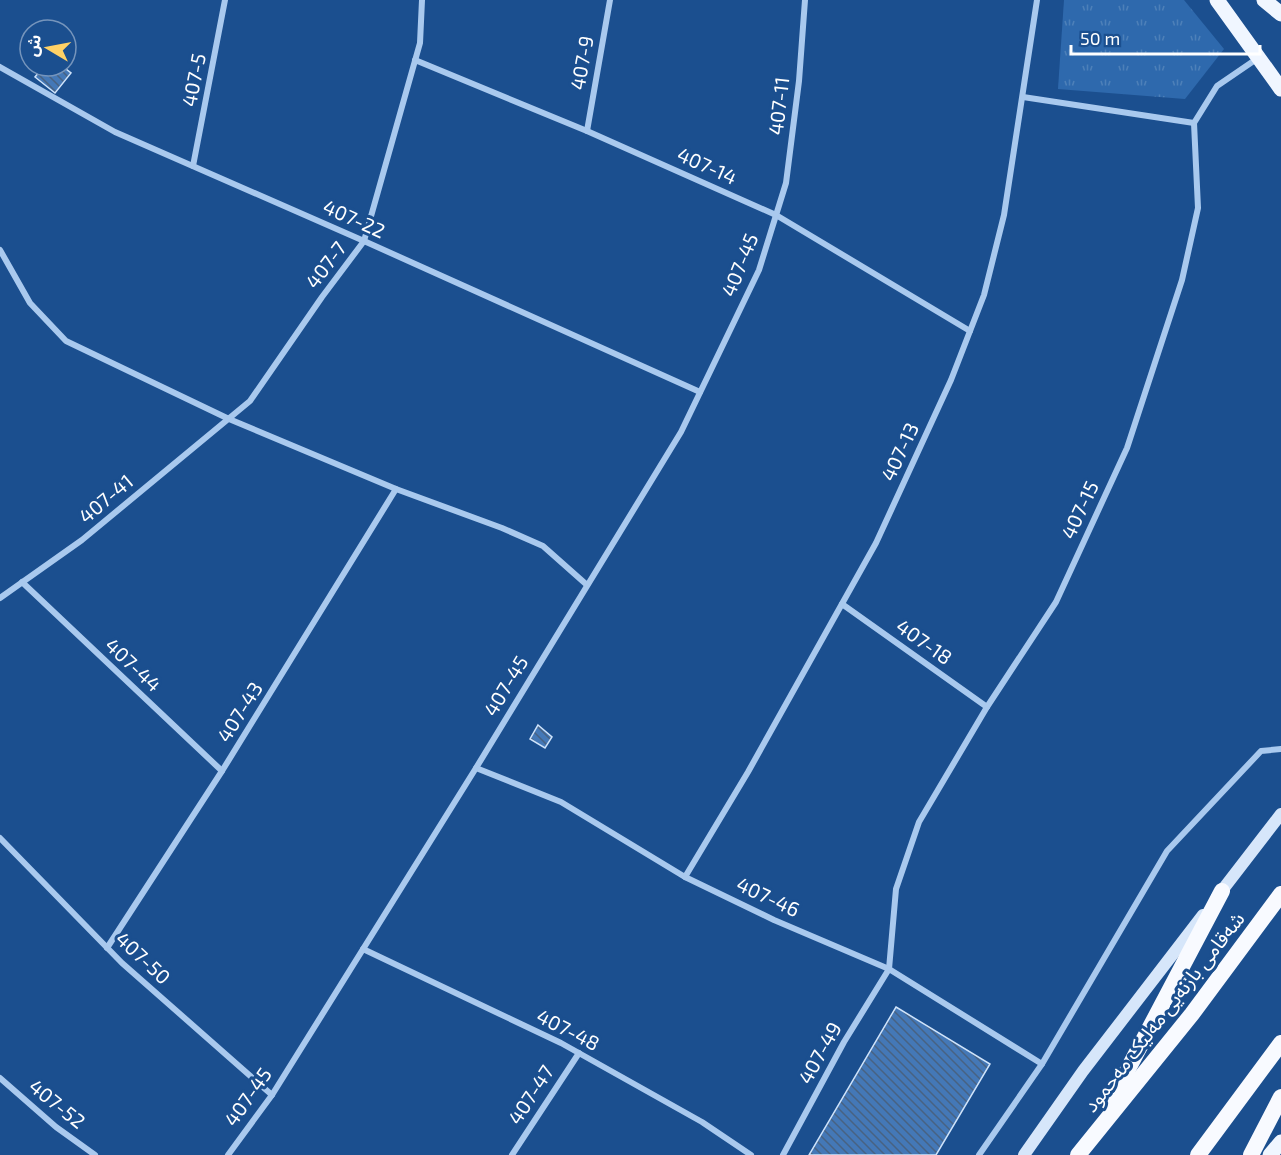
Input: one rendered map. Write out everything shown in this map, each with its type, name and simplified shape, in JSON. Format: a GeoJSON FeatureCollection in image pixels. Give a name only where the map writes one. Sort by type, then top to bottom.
{"type":"FeatureCollection","features":[{"type":"Feature","properties":{"kind":"highway"},"geometry":{"type":"LineString","coordinates":[[1091,1139],[1222,891]]}},
{"type":"Feature","properties":{"kind":"highway","name":"شەقامی بازنەیی مەلیک مەحمود"},"geometry":{"type":"LineString","coordinates":[[1078,1155],[1192,1014],[1281,894]]}},
{"type":"Feature","properties":{"kind":"highway"},"geometry":{"type":"LineString","coordinates":[[1198,1155],[1281,1043]]}},
{"type":"Feature","properties":{"kind":"highway"},"geometry":{"type":"LineString","coordinates":[[1251,1155],[1281,1097]]}},
{"type":"Feature","properties":{"kind":"main road"},"geometry":{"type":"LineString","coordinates":[[1217,0],[1281,89]]}},
{"type":"Feature","properties":{"kind":"main road"},"geometry":{"type":"LineString","coordinates":[[1264,0],[1281,14]]}},
{"type":"Feature","properties":{"kind":"main road"},"geometry":{"type":"LineString","coordinates":[[1024,1155],[1083,1071],[1281,814]]}},
{"type":"Feature","properties":{"kind":"main road"},"geometry":{"type":"LineString","coordinates":[[1270,1155],[1281,1142]]}},
{"type":"Feature","properties":{"kind":"street","name":"407-5"},"geometry":{"type":"LineString","coordinates":[[193,166],[225,0]]}},
{"type":"Feature","properties":{"kind":"street","name":"407-7"},"geometry":{"type":"LineString","coordinates":[[229,419],[250,401],[364,241],[420,43],[422,0]]}},
{"type":"Feature","properties":{"kind":"street","name":"407-9"},"geometry":{"type":"LineString","coordinates":[[587,131],[610,0]]}},
{"type":"Feature","properties":{"kind":"street","name":"407-11"},"geometry":{"type":"LineString","coordinates":[[776,215],[786,183],[799,81],[805,0]]}},
{"type":"Feature","properties":{"kind":"street","name":"407-13"},"geometry":{"type":"LineString","coordinates":[[685,877],[748,772],[876,543],[951,380],[984,295],[1004,215],[1037,0]]}},
{"type":"Feature","properties":{"kind":"street"},"geometry":{"type":"LineString","coordinates":[[1023,97],[1194,123],[1217,86],[1258,58]]}},
{"type":"Feature","properties":{"kind":"street","name":"407-14"},"geometry":{"type":"LineString","coordinates":[[415,60],[587,131],[776,215],[970,331]]}},
{"type":"Feature","properties":{"kind":"street","name":"407-22"},"geometry":{"type":"LineString","coordinates":[[0,67],[115,132],[700,392]]}},
{"type":"Feature","properties":{"kind":"street","name":"407-15"},"geometry":{"type":"LineString","coordinates":[[889,969],[896,889],[919,822],[987,707],[1056,602],[1127,448],[1182,280],[1196,219],[1198,208],[1194,123]]}},
{"type":"Feature","properties":{"kind":"street","name":"407-45"},"geometry":{"type":"LineString","coordinates":[[228,1155],[272,1095],[476,768],[681,432],[759,270],[776,215]]}},
{"type":"Feature","properties":{"kind":"street"},"geometry":{"type":"LineString","coordinates":[[0,250],[30,303],[66,341],[229,419],[396,489],[543,546],[587,585]]}},
{"type":"Feature","properties":{"kind":"street","name":"407-41"},"geometry":{"type":"LineString","coordinates":[[2,596],[82,540],[229,419]]}},
{"type":"Feature","properties":{"kind":"street","name":"407-43"},"geometry":{"type":"LineString","coordinates":[[108,948],[222,771],[396,489]]}},
{"type":"Feature","properties":{"kind":"street","name":"407-44"},"geometry":{"type":"LineString","coordinates":[[22,582],[222,771]]}},
{"type":"Feature","properties":{"kind":"street"},"geometry":{"type":"LineString","coordinates":[[0,588],[2,596]]}},
{"type":"Feature","properties":{"kind":"street","name":"407-18"},"geometry":{"type":"LineString","coordinates":[[842,604],[987,707]]}},
{"type":"Feature","properties":{"kind":"street"},"geometry":{"type":"LineString","coordinates":[[979,1155],[1042,1064],[1167,851],[1261,751],[1281,748]]}},
{"type":"Feature","properties":{"kind":"street","name":"407-46"},"geometry":{"type":"LineString","coordinates":[[476,768],[561,802],[685,877],[774,920],[889,969],[1042,1064]]}},
{"type":"Feature","properties":{"kind":"street","name":"407-50"},"geometry":{"type":"LineString","coordinates":[[1,841],[131,971],[272,1095]]}},
{"type":"Feature","properties":{"kind":"street","name":"407-48"},"geometry":{"type":"LineString","coordinates":[[363,949],[561,1043],[702,1122],[751,1155]]}},
{"type":"Feature","properties":{"kind":"street","name":"407-49"},"geometry":{"type":"LineString","coordinates":[[783,1155],[844,1042],[889,969]]}},
{"type":"Feature","properties":{"kind":"street","name":"407-47"},"geometry":{"type":"LineString","coordinates":[[512,1155],[579,1053]]}},
{"type":"Feature","properties":{"kind":"street","name":"407-52"},"geometry":{"type":"LineString","coordinates":[[0,1078],[56,1126],[95,1155]]}},
{"type":"Feature","properties":{"kind":"green space"},"geometry":{"type":"Polygon","coordinates":[[[1064,0],[1184,0],[1224,49],[1185,99],[1058,89],[1064,0]]]}},
{"type":"Feature","properties":{"kind":"building"},"geometry":{"type":"Polygon","coordinates":[[[36,78],[67,78],[55,93],[36,78]]]}},
{"type":"Feature","properties":{"kind":"building"},"geometry":{"type":"Polygon","coordinates":[[[538,725],[552,737],[545,748],[530,739],[538,725]]]}},
{"type":"Feature","properties":{"kind":"building"},"geometry":{"type":"Polygon","coordinates":[[[896,1007],[990,1064],[936,1155],[809,1155],[896,1007]]]}}]}
